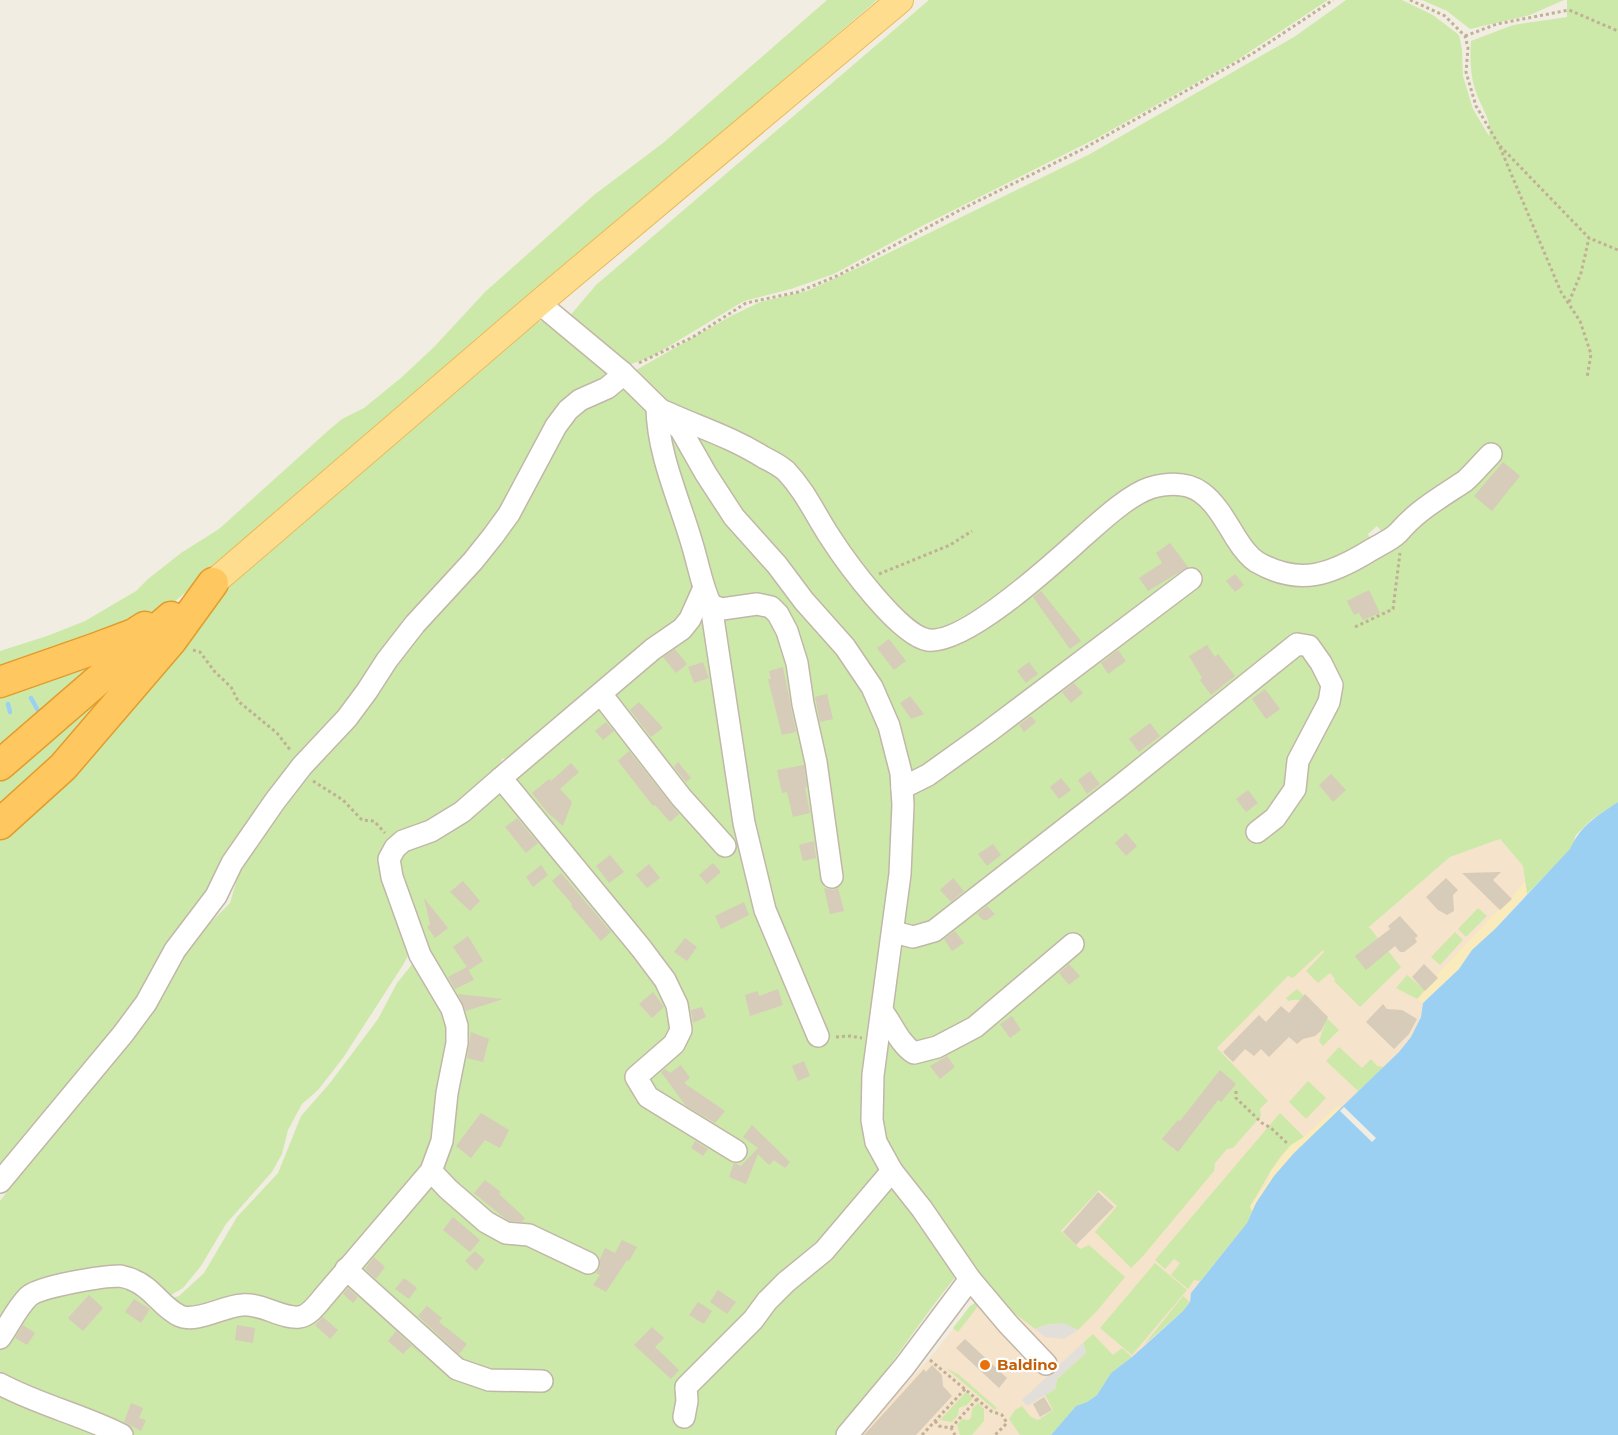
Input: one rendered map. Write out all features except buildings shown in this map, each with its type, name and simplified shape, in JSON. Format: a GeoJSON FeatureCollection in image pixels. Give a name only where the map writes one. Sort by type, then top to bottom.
{"type":"FeatureCollection","features":[{"type":"Feature","properties":{"kind":"highway"},"geometry":{"type":"LineString","coordinates":[[0,824],[63,767],[171,641],[213,582]]}},
{"type":"Feature","properties":{"kind":"highway"},"geometry":{"type":"LineString","coordinates":[[0,682],[134,634],[213,582]]}},
{"type":"Feature","properties":{"kind":"highway"},"geometry":{"type":"LineString","coordinates":[[0,765],[213,582]]}},
{"type":"Feature","properties":{"kind":"main road"},"geometry":{"type":"LineString","coordinates":[[213,582],[539,303],[900,0]]}},
{"type":"Feature","properties":{"kind":"lane"},"geometry":{"type":"LineString","coordinates":[[539,303],[622,372],[681,430],[734,517],[845,647],[872,687],[889,726],[901,773],[902,788],[900,874],[873,1075],[872,1120],[876,1142],[892,1171],[922,1209],[970,1280],[1046,1364]]}},
{"type":"Feature","properties":{"kind":"lane"},"geometry":{"type":"LineString","coordinates":[[0,1182],[146,1003],[175,950],[216,896],[232,863],[302,766],[347,718],[415,624],[493,536],[519,496],[544,445],[568,410],[580,400],[607,388],[618,379],[622,372]]}},
{"type":"Feature","properties":{"kind":"lane"},"geometry":{"type":"LineString","coordinates":[[657,408],[734,440],[782,468],[805,493],[830,537],[895,620],[911,633],[927,640],[945,639],[968,629],[998,608],[1112,511],[1147,489],[1179,483],[1201,492],[1214,504],[1239,543],[1255,561],[1291,575],[1308,576],[1327,574],[1345,566],[1397,534],[1442,495],[1466,480],[1491,454]]}},
{"type":"Feature","properties":{"kind":"lane"},"geometry":{"type":"LineString","coordinates":[[657,408],[657,428],[707,598],[741,801],[765,910],[818,1036]]}},
{"type":"Feature","properties":{"kind":"lane"},"geometry":{"type":"LineString","coordinates":[[902,788],[928,775],[980,738],[1191,579]]}},
{"type":"Feature","properties":{"kind":"lane"},"geometry":{"type":"LineString","coordinates":[[0,1338],[28,1296],[40,1289],[97,1278],[122,1276],[142,1285],[180,1316],[190,1318],[229,1306],[244,1304],[256,1305],[292,1317],[301,1317],[310,1311],[431,1171],[442,1141],[447,1093],[457,1043],[457,1026],[452,1009],[420,955],[392,877],[389,859],[395,848],[403,841],[431,831],[462,812],[682,628],[707,598]]}},
{"type":"Feature","properties":{"kind":"lane"},"geometry":{"type":"LineString","coordinates":[[707,598],[722,609],[756,604],[771,608],[778,614],[787,631],[797,663],[803,704],[816,762],[832,877]]}},
{"type":"Feature","properties":{"kind":"lane"},"geometry":{"type":"LineString","coordinates":[[894,932],[913,937],[934,930],[1120,786],[1297,644],[1310,646],[1332,685],[1329,702],[1298,761],[1295,789],[1275,818],[1257,832]]}},
{"type":"Feature","properties":{"kind":"lane"},"geometry":{"type":"LineString","coordinates":[[601,694],[638,743],[725,846]]}},
{"type":"Feature","properties":{"kind":"lane"},"geometry":{"type":"LineString","coordinates":[[501,778],[641,948],[665,980],[677,1005],[681,1030],[674,1044],[636,1077],[648,1097],[736,1151]]}},
{"type":"Feature","properties":{"kind":"lane"},"geometry":{"type":"LineString","coordinates":[[882,1011],[904,1046],[914,1053],[937,1047],[975,1027],[1073,944]]}},
{"type":"Feature","properties":{"kind":"lane"},"geometry":{"type":"LineString","coordinates":[[431,1171],[486,1222],[506,1233],[529,1234],[588,1263]]}},
{"type":"Feature","properties":{"kind":"lane"},"geometry":{"type":"LineString","coordinates":[[684,1417],[687,1401],[686,1387],[753,1320],[767,1301],[786,1282],[824,1251],[892,1171]]}},
{"type":"Feature","properties":{"kind":"lane"},"geometry":{"type":"LineString","coordinates":[[346,1269],[457,1369],[489,1380],[542,1381]]}},
{"type":"Feature","properties":{"kind":"lane"},"geometry":{"type":"LineString","coordinates":[[847,1435],[918,1349],[970,1280]]}},
{"type":"Feature","properties":{"kind":"lane"},"geometry":{"type":"LineString","coordinates":[[0,1384],[25,1398],[68,1412],[122,1435]]}},
{"type":"Feature","properties":{"kind":"path"},"geometry":{"type":"LineString","coordinates":[[622,372],[693,337],[746,303],[798,292],[838,274],[1081,150],[1255,52],[1333,0]]}},
{"type":"Feature","properties":{"kind":"path"},"geometry":{"type":"LineString","coordinates":[[1410,0],[1445,16],[1465,36],[1468,48],[1466,72],[1476,106],[1499,145],[1562,292],[1580,321],[1591,354],[1587,378]]}},
{"type":"Feature","properties":{"kind":"path"},"geometry":{"type":"LineString","coordinates":[[1465,36],[1497,24],[1569,10],[1618,31]]}},
{"type":"Feature","properties":{"kind":"path"},"geometry":{"type":"LineString","coordinates":[[1499,145],[1589,238],[1618,250]]}},
{"type":"Feature","properties":{"kind":"path"},"geometry":{"type":"LineString","coordinates":[[1569,304],[1581,273],[1589,238]]}},
{"type":"Feature","properties":{"kind":"path"},"geometry":{"type":"LineString","coordinates":[[864,581],[908,561],[950,546],[972,531]]}},
{"type":"Feature","properties":{"kind":"path"},"geometry":{"type":"LineString","coordinates":[[1355,627],[1393,609],[1401,546],[1397,534]]}},
{"type":"Feature","properties":{"kind":"path"},"geometry":{"type":"LineString","coordinates":[[171,641],[187,652],[193,650],[200,652],[215,672],[231,687],[238,701],[277,733],[311,779],[343,800],[362,820],[374,821],[390,836],[395,848]]}},
{"type":"Feature","properties":{"kind":"path"},"geometry":{"type":"LineString","coordinates":[[818,1036],[829,1038],[850,1036],[863,1038],[877,1045]]}},
{"type":"Feature","properties":{"kind":"path"},"geometry":{"type":"LineString","coordinates":[[1236,1091],[1236,1098],[1287,1143]]}},
{"type":"Feature","properties":{"kind":"path"},"geometry":{"type":"LineString","coordinates":[[918,1349],[991,1411],[1002,1415],[1007,1423],[995,1435]]}},
{"type":"Feature","properties":{"kind":"path"},"geometry":{"type":"LineString","coordinates":[[922,1435],[965,1389]]}},
{"type":"Feature","properties":{"kind":"path"},"geometry":{"type":"LineString","coordinates":[[951,1428],[977,1399]]}},
{"type":"Feature","properties":{"kind":"path"},"geometry":{"type":"LineString","coordinates":[[934,1421],[939,1426],[951,1428],[955,1435]]}},
{"type":"Feature","properties":{"kind":"path"},"geometry":{"type":"LineString","coordinates":[[926,1431],[930,1435]]}},
{"type":"Feature","properties":{"kind":"shaded area","name":"Baldino"},"geometry":{"type":"Polygon","coordinates":[[[1500,839],[1523,866],[1527,894],[1423,1003],[1421,1017],[1411,1037],[1340,1111],[1191,1293],[1190,1302],[1051,1435],[860,1435],[932,1355],[987,1287],[1045,1248],[1159,1126],[1215,1050],[1321,942],[1349,922],[1368,928],[1450,857],[1500,839]]]}},
{"type":"Feature","properties":{"kind":"shaded area"},"geometry":{"type":"Polygon","coordinates":[[[1064,1323],[1078,1330],[1064,1339],[1045,1337],[1035,1329],[1045,1325],[1064,1323]]]}},
{"type":"Feature","properties":{"kind":"shaded area"},"geometry":{"type":"Polygon","coordinates":[[[1083,1343],[1086,1353],[1057,1379],[1055,1389],[1027,1406],[1022,1400],[1083,1343]]]}},
{"type":"Feature","properties":{"kind":"green space"},"geometry":{"type":"Polygon","coordinates":[[[827,0],[877,0],[172,604],[148,620],[0,675],[0,651],[85,621],[136,591],[181,553],[219,529],[342,419],[364,408],[402,377],[434,347],[485,292],[594,195],[663,143],[827,0]]]}},
{"type":"Feature","properties":{"kind":"green space"},"geometry":{"type":"Polygon","coordinates":[[[929,0],[1328,0],[1237,60],[1097,138],[924,225],[834,274],[791,289],[744,301],[651,357],[623,367],[568,318],[596,285],[929,0]]]}},
{"type":"Feature","properties":{"kind":"green space"},"geometry":{"type":"Polygon","coordinates":[[[1346,0],[1402,0],[1433,15],[1459,35],[1463,76],[1473,109],[1489,136],[1488,119],[1473,79],[1471,41],[1513,25],[1567,17],[1567,0],[1618,0],[1618,802],[1591,820],[1576,835],[1571,849],[1527,894],[1523,866],[1500,839],[1450,857],[1368,928],[1401,967],[1360,1007],[1334,981],[1330,973],[1318,983],[1306,971],[1324,952],[1323,950],[1293,978],[1288,976],[1217,1048],[1268,1101],[1260,1109],[1261,1116],[1233,1148],[1227,1149],[1215,1163],[1214,1171],[1143,1256],[1131,1268],[1095,1232],[1117,1206],[1099,1190],[1061,1231],[1080,1249],[1089,1245],[1125,1277],[1097,1311],[1078,1330],[1056,1324],[1035,1329],[1005,1306],[967,1263],[835,1435],[128,1435],[97,1419],[31,1396],[0,1381],[0,1343],[33,1296],[43,1290],[105,1279],[124,1279],[138,1286],[153,1298],[165,1300],[179,1296],[204,1273],[237,1217],[278,1173],[301,1116],[330,1083],[378,1019],[397,983],[422,952],[393,868],[398,852],[402,848],[434,835],[458,819],[647,659],[686,630],[694,620],[702,601],[715,610],[742,612],[768,610],[782,626],[791,658],[797,656],[786,622],[770,603],[761,598],[741,604],[718,605],[709,595],[699,553],[662,433],[661,416],[677,431],[711,494],[734,527],[748,540],[793,597],[834,642],[843,634],[803,592],[770,547],[739,515],[695,444],[688,427],[770,464],[797,492],[827,539],[876,602],[908,637],[925,642],[949,643],[966,636],[999,612],[1117,513],[1148,492],[1181,488],[1205,497],[1225,528],[1232,550],[1241,558],[1277,576],[1301,583],[1322,583],[1353,570],[1392,544],[1377,526],[1368,534],[1371,541],[1346,559],[1309,569],[1282,567],[1258,556],[1218,502],[1195,484],[1175,480],[1158,483],[1133,493],[1106,512],[980,617],[947,634],[929,637],[904,621],[871,584],[830,528],[826,514],[795,474],[771,455],[741,438],[675,413],[629,374],[760,302],[807,291],[1090,154],[1294,37],[1346,0]]]}},
{"type":"Feature","properties":{"kind":"green space"},"geometry":{"type":"Polygon","coordinates":[[[1422,0],[1564,0],[1530,15],[1470,29],[1447,11],[1422,0]]]}},
{"type":"Feature","properties":{"kind":"green space"},"geometry":{"type":"Polygon","coordinates":[[[535,322],[551,322],[616,372],[591,389],[520,486],[412,622],[143,1000],[0,1177],[0,831],[228,586],[535,322]]]}},
{"type":"Feature","properties":{"kind":"green space"},"geometry":{"type":"Polygon","coordinates":[[[620,384],[644,403],[653,422],[697,576],[687,617],[510,757],[502,759],[497,776],[470,800],[398,840],[409,954],[343,1058],[318,1090],[302,1104],[288,1130],[282,1154],[272,1172],[226,1224],[201,1266],[183,1288],[171,1295],[157,1293],[138,1278],[51,1283],[0,1335],[0,1201],[178,965],[198,935],[230,903],[238,876],[246,860],[312,771],[356,723],[404,649],[450,603],[473,576],[561,434],[586,409],[620,384]]]}},
{"type":"Feature","properties":{"kind":"green space"},"geometry":{"type":"Polygon","coordinates":[[[113,650],[0,756],[0,689],[113,650]]]}},
{"type":"Feature","properties":{"kind":"green space"},"geometry":{"type":"Polygon","coordinates":[[[137,669],[0,817],[0,775],[89,697],[137,669]]]}},
{"type":"Feature","properties":{"kind":"green space"},"geometry":{"type":"Polygon","coordinates":[[[1478,908],[1487,916],[1466,937],[1458,929],[1478,908]]]}},
{"type":"Feature","properties":{"kind":"green space"},"geometry":{"type":"Polygon","coordinates":[[[1455,932],[1463,940],[1440,965],[1431,957],[1455,932]]]}},
{"type":"Feature","properties":{"kind":"green space"},"geometry":{"type":"Polygon","coordinates":[[[1407,975],[1425,990],[1417,999],[1396,988],[1407,975]]]}},
{"type":"Feature","properties":{"kind":"green space"},"geometry":{"type":"Polygon","coordinates":[[[1297,989],[1339,1030],[1323,1046],[1319,1041],[1325,1023],[1315,1007],[1306,1001],[1288,1001],[1286,998],[1297,989]]]}},
{"type":"Feature","properties":{"kind":"green space"},"geometry":{"type":"Polygon","coordinates":[[[1339,1047],[1362,1068],[1371,1059],[1377,1066],[1384,1067],[1358,1091],[1326,1061],[1339,1047]]]}},
{"type":"Feature","properties":{"kind":"green space"},"geometry":{"type":"Polygon","coordinates":[[[1308,1081],[1326,1098],[1306,1119],[1289,1102],[1308,1081]]]}},
{"type":"Feature","properties":{"kind":"green space"},"geometry":{"type":"Polygon","coordinates":[[[1280,1113],[1304,1137],[1289,1147],[1273,1168],[1250,1206],[1252,1211],[1247,1223],[1200,1281],[1194,1280],[1188,1289],[1171,1275],[1180,1263],[1174,1259],[1165,1269],[1155,1260],[1280,1113]]]}},
{"type":"Feature","properties":{"kind":"green space"},"geometry":{"type":"Polygon","coordinates":[[[1155,1263],[1187,1290],[1132,1355],[1100,1328],[1155,1263]]]}},
{"type":"Feature","properties":{"kind":"green space"},"geometry":{"type":"Polygon","coordinates":[[[1183,1296],[1190,1302],[1183,1311],[1144,1345],[1183,1296]]]}},
{"type":"Feature","properties":{"kind":"green space"},"geometry":{"type":"Polygon","coordinates":[[[975,1303],[979,1305],[958,1332],[953,1328],[975,1303]]]}},
{"type":"Feature","properties":{"kind":"green space"},"geometry":{"type":"Polygon","coordinates":[[[1093,1334],[1113,1355],[1122,1348],[1132,1357],[1111,1373],[1097,1395],[1076,1406],[1051,1435],[1020,1435],[1009,1419],[1015,1410],[1022,1406],[1031,1417],[1038,1420],[1053,1410],[1045,1395],[1055,1389],[1057,1379],[1086,1353],[1083,1343],[1093,1334]]]}},
{"type":"Feature","properties":{"kind":"green space"},"geometry":{"type":"Polygon","coordinates":[[[946,1368],[958,1374],[997,1408],[995,1410],[946,1368]]]}},
{"type":"Feature","properties":{"kind":"green space"},"geometry":{"type":"Polygon","coordinates":[[[0,1388],[112,1435],[0,1435],[0,1388]]]}},
{"type":"Feature","properties":{"kind":"green space"},"geometry":{"type":"Polygon","coordinates":[[[966,1392],[973,1398],[967,1405],[959,1408],[958,1415],[952,1422],[940,1420],[966,1392]]]}},
{"type":"Feature","properties":{"kind":"green space"},"geometry":{"type":"Polygon","coordinates":[[[978,1403],[984,1409],[984,1421],[972,1435],[960,1435],[957,1425],[962,1419],[971,1418],[972,1409],[978,1403]]]}},
{"type":"Feature","properties":{"kind":"sand"},"geometry":{"type":"Polygon","coordinates":[[[1525,882],[1527,894],[1472,950],[1459,969],[1423,1003],[1418,1000],[1436,976],[1499,909],[1504,907],[1525,882]]]}},
{"type":"Feature","properties":{"kind":"sand"},"geometry":{"type":"Polygon","coordinates":[[[1347,1104],[1283,1166],[1271,1180],[1252,1211],[1250,1207],[1268,1180],[1270,1172],[1291,1145],[1304,1137],[1335,1108],[1347,1104]]]}},
{"type":"Feature","properties":{"kind":"water"},"geometry":{"type":"Polygon","coordinates":[[[1618,802],[1618,1435],[1051,1435],[1076,1406],[1097,1395],[1111,1373],[1183,1311],[1190,1302],[1191,1293],[1247,1223],[1256,1203],[1274,1176],[1294,1153],[1399,1052],[1411,1037],[1421,1017],[1423,1003],[1459,969],[1472,950],[1496,928],[1570,849],[1584,827],[1618,802]]]}},
{"type":"Feature","properties":{"kind":"pier"},"geometry":{"type":"Polygon","coordinates":[[[1344,1107],[1376,1138],[1372,1142],[1340,1111],[1344,1107]]]}},
{"type":"Feature","properties":{"kind":"waterway"},"geometry":{"type":"LineString","coordinates":[[31,698],[41,716]]}},
{"type":"Feature","properties":{"kind":"waterway"},"geometry":{"type":"LineString","coordinates":[[8,704],[10,712]]}},
{"type":"Feature","properties":{"kind":"place","name":"Baldino"},"geometry":{"type":"Point","coordinates":[985,1365]}}]}
